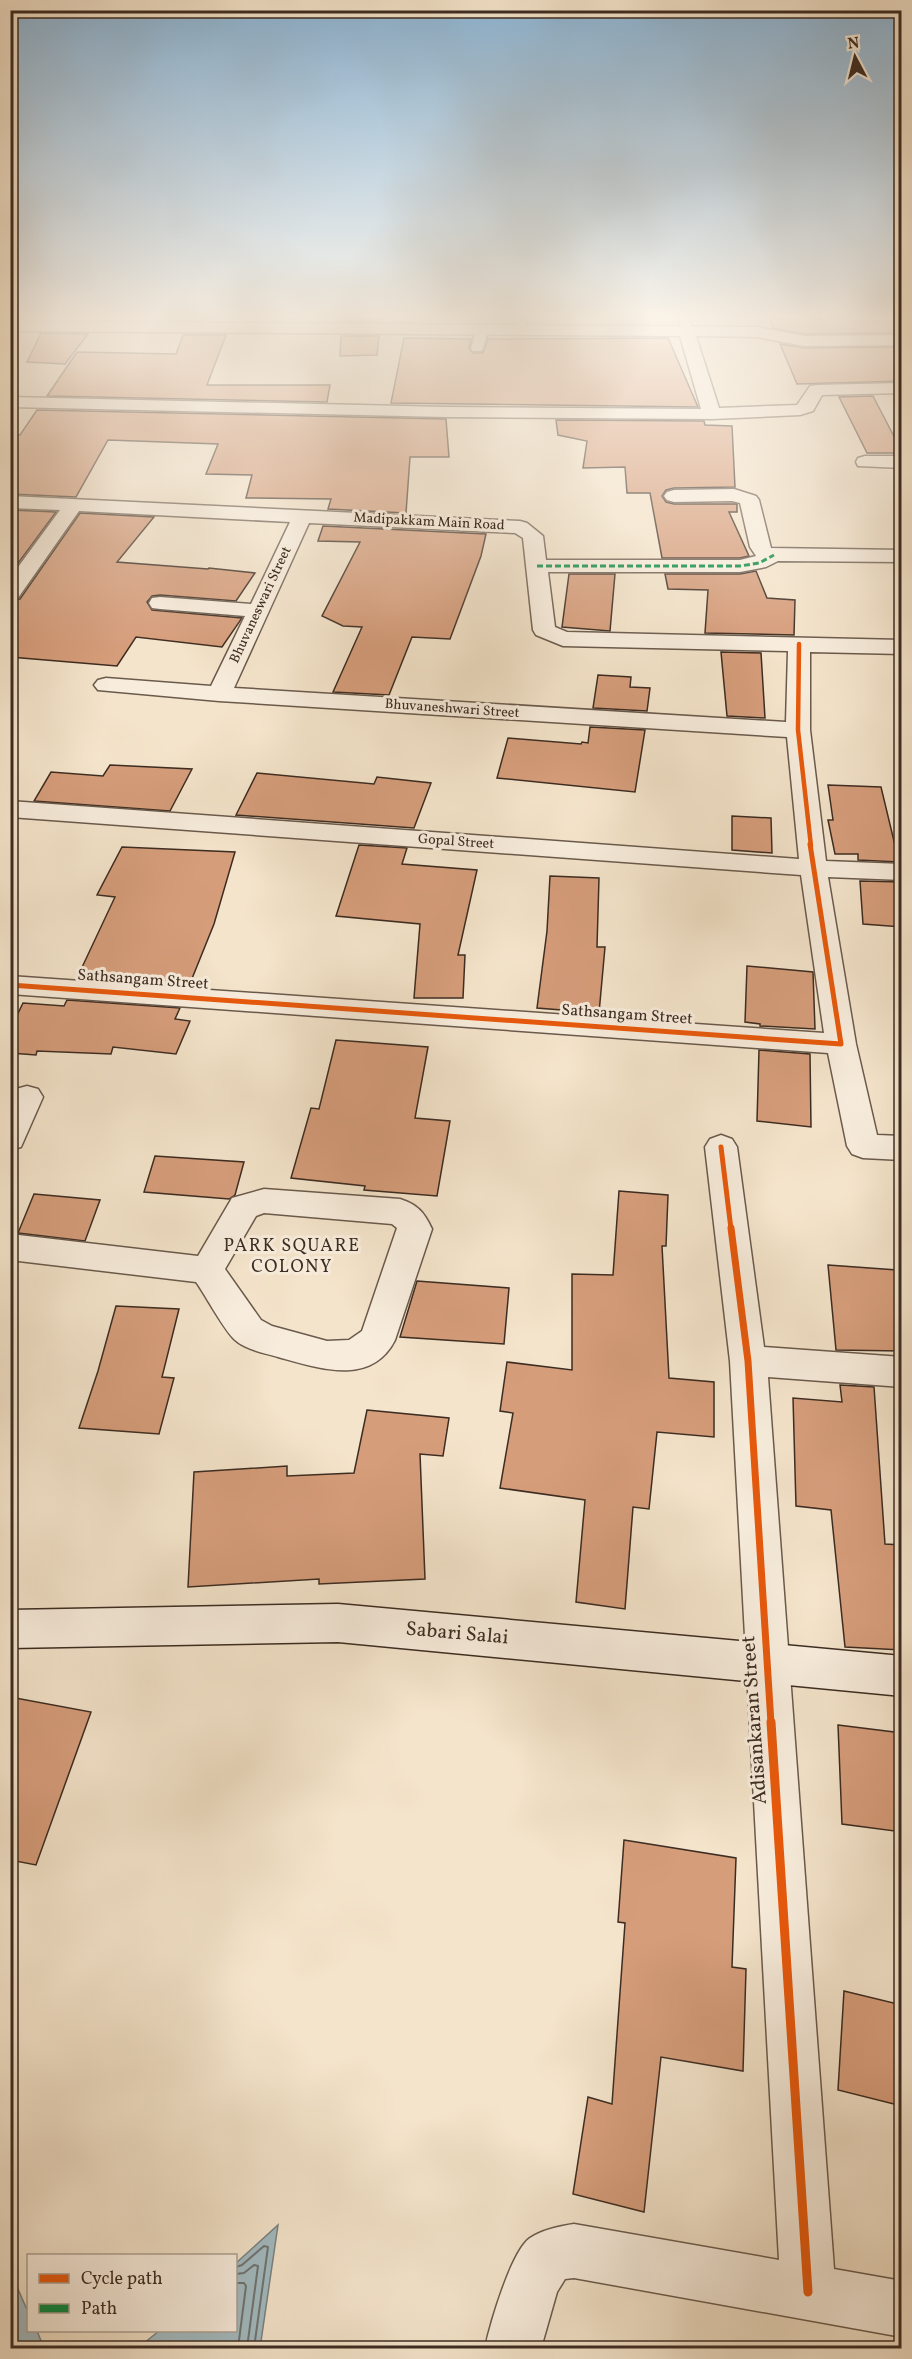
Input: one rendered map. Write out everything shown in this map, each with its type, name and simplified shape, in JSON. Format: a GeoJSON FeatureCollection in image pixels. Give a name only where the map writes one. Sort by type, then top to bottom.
{"type":"FeatureCollection","features":[{"type":"Feature","properties":{"kind":"street"},"geometry":{"type":"LineString","coordinates":[[865,462],[902,462]]}},
{"type":"Feature","properties":{"kind":"street"},"geometry":{"type":"LineString","coordinates":[[674,496],[734,495],[749,500],[760,547],[763,552],[774,555],[902,556]]}},
{"type":"Feature","properties":{"kind":"street","name":"Madipakkam Main Road"},"geometry":{"type":"LineString","coordinates":[[10,502],[520,527],[533,536],[544,630],[563,639],[902,647]]}},
{"type":"Feature","properties":{"kind":"street"},"geometry":{"type":"LineString","coordinates":[[14,582],[74,505]]}},
{"type":"Feature","properties":{"kind":"street","name":"Bhuvaneswari Street"},"geometry":{"type":"LineString","coordinates":[[219,694],[303,515]]}},
{"type":"Feature","properties":{"kind":"street"},"geometry":{"type":"LineString","coordinates":[[537,566],[740,566],[759,563],[774,555]]}},
{"type":"Feature","properties":{"kind":"street"},"geometry":{"type":"LineString","coordinates":[[160,603],[259,611]]}},
{"type":"Feature","properties":{"kind":"street"},"geometry":{"type":"LineString","coordinates":[[799,644],[798,730],[813,868],[841,1044],[863,1146],[902,1148]]}},
{"type":"Feature","properties":{"kind":"street","name":"Bhuvaneshwari Street"},"geometry":{"type":"LineString","coordinates":[[106,685],[798,730]]}},
{"type":"Feature","properties":{"kind":"street","name":"Gopal Street"},"geometry":{"type":"LineString","coordinates":[[10,809],[813,868],[902,872]]}},
{"type":"Feature","properties":{"kind":"street","name":"Sathsangam Street"},"geometry":{"type":"LineString","coordinates":[[10,985],[841,1044]]}},
{"type":"Feature","properties":{"kind":"street"},"geometry":{"type":"LineString","coordinates":[[10,1139],[27,1097]]}},
{"type":"Feature","properties":{"kind":"street","name":"Adisankaran Street"},"geometry":{"type":"LineString","coordinates":[[721,1147],[748,1361],[808,2292]]}},
{"type":"Feature","properties":{"kind":"street"},"geometry":{"type":"LineString","coordinates":[[10,1247],[207,1270],[248,1330],[262,1338],[327,1356],[356,1355],[377,1340],[415,1229],[411,1220],[400,1212],[264,1201],[244,1207],[207,1270]]}},
{"type":"Feature","properties":{"kind":"street"},"geometry":{"type":"LineString","coordinates":[[748,1361],[902,1372]]}},
{"type":"Feature","properties":{"kind":"street","name":"Sabari Salai"},"geometry":{"type":"LineString","coordinates":[[10,1629],[338,1623],[902,1676]]}},
{"type":"Feature","properties":{"kind":"street"},"geometry":{"type":"LineString","coordinates":[[513,2349],[534,2278],[541,2265],[549,2257],[574,2251],[902,2309]]}},
{"type":"Feature","properties":{"kind":"water"},"geometry":{"type":"Polygon","coordinates":[[[278,2225],[260,2348],[138,2348],[158,2332],[237,2332],[237,2262],[278,2225]]]}},
{"type":"Feature","properties":{"kind":"water"},"geometry":{"type":"Polygon","coordinates":[[[10,2271],[27,2310],[27,2332],[37,2332],[44,2348],[11,2348],[10,2271]]]}},
{"type":"Feature","properties":{"kind":"building"},"geometry":{"type":"Polygon","coordinates":[[[26,426],[447,426],[449,457],[410,457],[406,513],[328,509],[331,499],[246,498],[252,475],[206,474],[218,444],[108,440],[76,497],[10,494],[10,435],[20,435],[26,426]]]}},
{"type":"Feature","properties":{"kind":"building"},"geometry":{"type":"Polygon","coordinates":[[[557,426],[732,426],[735,487],[674,488],[666,490],[662,496],[666,502],[674,504],[737,504],[737,512],[729,512],[749,556],[662,558],[650,493],[627,493],[625,467],[583,468],[587,441],[558,435],[557,426]]]}},
{"type":"Feature","properties":{"kind":"building"},"geometry":{"type":"Polygon","coordinates":[[[854,426],[889,426],[902,452],[902,453],[867,453],[854,426]]]}},
{"type":"Feature","properties":{"kind":"building"},"geometry":{"type":"Polygon","coordinates":[[[10,510],[56,512],[10,574],[10,510]]]}},
{"type":"Feature","properties":{"kind":"building"},"geometry":{"type":"Polygon","coordinates":[[[80,513],[154,517],[117,562],[255,573],[236,601],[160,595],[152,596],[147,602],[152,610],[242,618],[222,647],[136,637],[117,666],[10,657],[10,601],[20,599],[80,513]]]}},
{"type":"Feature","properties":{"kind":"building"},"geometry":{"type":"Polygon","coordinates":[[[323,526],[486,534],[481,556],[450,639],[412,637],[389,695],[333,692],[362,627],[343,626],[322,616],[360,542],[318,541],[323,526]]]}},
{"type":"Feature","properties":{"kind":"building"},"geometry":{"type":"Polygon","coordinates":[[[756,571],[767,598],[795,600],[794,635],[705,633],[708,590],[668,589],[665,574],[740,574],[756,571]]]}},
{"type":"Feature","properties":{"kind":"building"},"geometry":{"type":"Polygon","coordinates":[[[569,574],[615,574],[610,631],[562,627],[569,574]]]}},
{"type":"Feature","properties":{"kind":"building"},"geometry":{"type":"Polygon","coordinates":[[[721,652],[761,653],[765,718],[727,716],[721,652]]]}},
{"type":"Feature","properties":{"kind":"building"},"geometry":{"type":"Polygon","coordinates":[[[598,675],[631,677],[630,687],[650,688],[647,711],[593,708],[598,675]]]}},
{"type":"Feature","properties":{"kind":"building"},"geometry":{"type":"Polygon","coordinates":[[[590,727],[645,730],[635,792],[497,778],[508,738],[581,744],[582,742],[588,743],[590,727]]]}},
{"type":"Feature","properties":{"kind":"building"},"geometry":{"type":"Polygon","coordinates":[[[110,765],[192,769],[170,811],[34,801],[51,772],[103,776],[110,765]]]}},
{"type":"Feature","properties":{"kind":"building"},"geometry":{"type":"Polygon","coordinates":[[[257,773],[374,784],[377,777],[431,783],[414,828],[236,815],[257,773]]]}},
{"type":"Feature","properties":{"kind":"building"},"geometry":{"type":"Polygon","coordinates":[[[828,785],[881,787],[899,862],[858,860],[858,854],[835,854],[828,820],[833,820],[828,785]]]}},
{"type":"Feature","properties":{"kind":"building"},"geometry":{"type":"Polygon","coordinates":[[[732,816],[771,818],[772,853],[732,850],[732,816]]]}},
{"type":"Feature","properties":{"kind":"building"},"geometry":{"type":"Polygon","coordinates":[[[359,845],[407,848],[402,864],[477,870],[458,955],[465,955],[463,998],[414,998],[420,924],[336,916],[359,845]]]}},
{"type":"Feature","properties":{"kind":"building"},"geometry":{"type":"Polygon","coordinates":[[[122,847],[235,852],[214,924],[189,986],[77,978],[115,897],[97,895],[122,847]]]}},
{"type":"Feature","properties":{"kind":"building"},"geometry":{"type":"Polygon","coordinates":[[[550,876],[599,878],[597,947],[605,947],[599,1013],[537,1008],[547,931],[550,876]]]}},
{"type":"Feature","properties":{"kind":"building"},"geometry":{"type":"Polygon","coordinates":[[[860,881],[902,882],[902,927],[863,924],[860,881]]]}},
{"type":"Feature","properties":{"kind":"building"},"geometry":{"type":"Polygon","coordinates":[[[747,966],[813,972],[815,1029],[760,1026],[760,1024],[745,1022],[747,966]]]}},
{"type":"Feature","properties":{"kind":"building"},"geometry":{"type":"Polygon","coordinates":[[[67,1000],[180,1008],[175,1019],[190,1021],[176,1054],[113,1047],[111,1054],[37,1051],[36,1055],[10,1053],[10,1030],[23,1003],[64,1006],[67,1000]]]}},
{"type":"Feature","properties":{"kind":"building"},"geometry":{"type":"Polygon","coordinates":[[[336,1040],[428,1047],[415,1118],[450,1121],[437,1196],[364,1190],[365,1186],[291,1178],[311,1108],[319,1109],[336,1040]]]}},
{"type":"Feature","properties":{"kind":"building"},"geometry":{"type":"Polygon","coordinates":[[[759,1050],[810,1054],[811,1127],[757,1121],[759,1050]]]}},
{"type":"Feature","properties":{"kind":"building"},"geometry":{"type":"Polygon","coordinates":[[[155,1156],[244,1162],[235,1195],[229,1199],[144,1192],[155,1156]]]}},
{"type":"Feature","properties":{"kind":"building"},"geometry":{"type":"Polygon","coordinates":[[[619,1191],[668,1195],[666,1246],[662,1246],[669,1378],[714,1382],[714,1437],[657,1432],[649,1509],[633,1507],[625,1609],[576,1602],[585,1500],[500,1488],[513,1413],[500,1411],[507,1362],[572,1370],[572,1274],[613,1275],[619,1191]]]}},
{"type":"Feature","properties":{"kind":"building"},"geometry":{"type":"Polygon","coordinates":[[[34,1194],[100,1200],[85,1241],[18,1233],[34,1194]]]}},
{"type":"Feature","properties":{"kind":"building"},"geometry":{"type":"Polygon","coordinates":[[[828,1265],[897,1270],[902,1301],[902,1351],[836,1350],[828,1265]]]}},
{"type":"Feature","properties":{"kind":"building"},"geometry":{"type":"Polygon","coordinates":[[[417,1281],[509,1288],[504,1344],[400,1337],[417,1281]]]}},
{"type":"Feature","properties":{"kind":"building"},"geometry":{"type":"Polygon","coordinates":[[[116,1306],[179,1309],[162,1377],[174,1378],[159,1434],[79,1428],[116,1306]]]}},
{"type":"Feature","properties":{"kind":"building"},"geometry":{"type":"Polygon","coordinates":[[[840,1385],[874,1387],[885,1544],[902,1545],[902,1650],[845,1647],[831,1510],[796,1506],[793,1398],[842,1402],[840,1385]]]}},
{"type":"Feature","properties":{"kind":"building"},"geometry":{"type":"Polygon","coordinates":[[[367,1410],[449,1418],[443,1456],[420,1454],[425,1579],[319,1584],[319,1579],[188,1587],[194,1472],[287,1466],[287,1476],[354,1473],[367,1410]]]}},
{"type":"Feature","properties":{"kind":"building"},"geometry":{"type":"Polygon","coordinates":[[[10,1697],[91,1712],[36,1865],[10,1860],[10,1697]]]}},
{"type":"Feature","properties":{"kind":"building"},"geometry":{"type":"Polygon","coordinates":[[[838,1725],[902,1733],[902,1832],[842,1824],[838,1725]]]}},
{"type":"Feature","properties":{"kind":"building"},"geometry":{"type":"Polygon","coordinates":[[[624,1840],[736,1858],[732,1967],[746,1969],[743,2071],[661,2057],[644,2212],[573,2194],[588,2097],[612,2104],[625,1923],[618,1922],[624,1840]]]}},
{"type":"Feature","properties":{"kind":"building"},"geometry":{"type":"Polygon","coordinates":[[[844,1991],[902,2005],[902,2106],[838,2090],[844,1991]]]}},
{"type":"Feature","properties":{"kind":"marked path"},"geometry":{"type":"LineString","coordinates":[[537,566],[740,566],[759,563],[774,555]]}},
{"type":"Feature","properties":{"kind":"cycle path"},"geometry":{"type":"LineString","coordinates":[[10,985],[841,1044],[813,868],[798,730],[799,644]]}},
{"type":"Feature","properties":{"kind":"cycle path"},"geometry":{"type":"LineString","coordinates":[[721,1147],[748,1361],[808,2292]]}},
{"type":"Feature","properties":{"kind":"district","name":"PARK SQUARE COLONY"},"geometry":{"type":"Point","coordinates":[292,1256]}}]}
